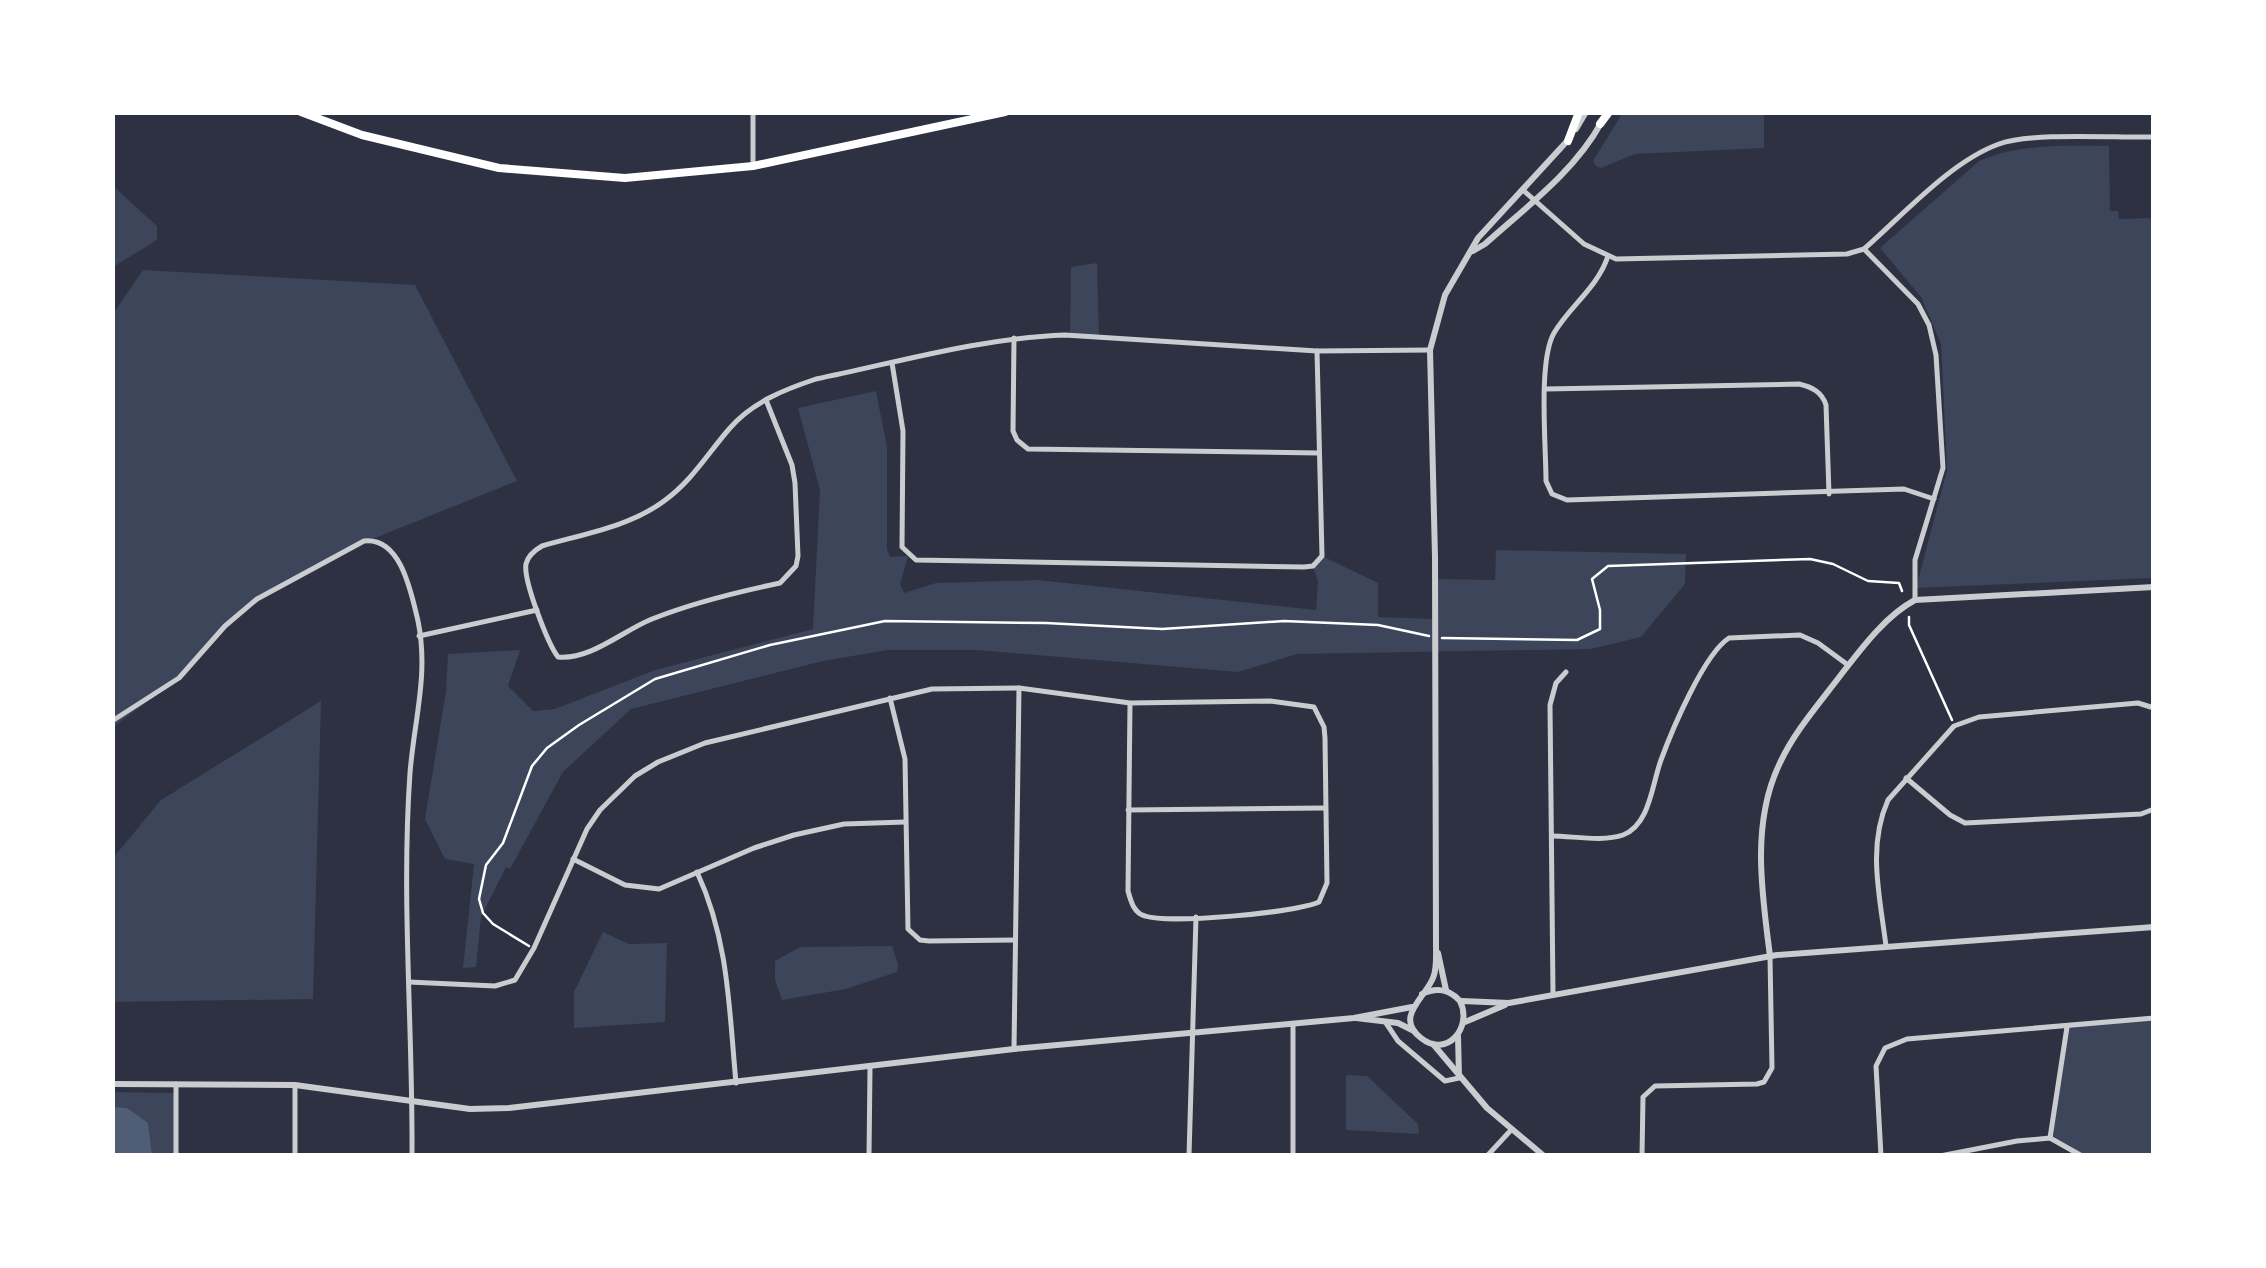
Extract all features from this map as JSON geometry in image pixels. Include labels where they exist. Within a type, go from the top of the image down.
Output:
[{"type":"main road","points":[[301,112],[362,135],[500,168],[625,178],[753,166],[1005,112]]},
{"type":"main road","points":[[1568,140],[1582,112]]},
{"type":"main road","points":[[1600,124],[1607,112]]},
{"type":"street","points":[[753,112],[753,166]]},
{"type":"street","points":[[1472,252],[1533,200],[1586,147],[1600,124]]},
{"type":"street","points":[[1522,190],[1584,244],[1608,256],[1628,260],[1846,254],[1864,248],[1956,170],[2000,144],[2154,137]]},
{"type":"street","points":[[112,1084],[295,1085],[470,1109],[509,1108],[1014,1049],[1354,1018],[1412,1007],[1434,977],[1436,947],[1430,350],[1445,294],[1478,238],[1568,140]]},
{"type":"street","points":[[1864,248],[1918,304],[1929,325],[1936,356],[1943,468],[1915,560],[1916,600]]},
{"type":"street","points":[[1608,256],[1603,272],[1552,336],[1546,350],[1546,480],[1548,489],[1561,499],[1904,489],[1934,500]]},
{"type":"street","points":[[766,400],[792,465],[795,483],[798,556],[791,574],[780,583],[650,620],[569,658],[558,657],[547,643],[526,570],[532,552],[642,516],[692,477],[730,428],[766,400],[816,379],[1014,337],[1064,334],[1318,350],[1430,350]]},
{"type":"street","points":[[1014,337],[1013,431],[1028,449],[1318,454]]},
{"type":"street","points":[[892,363],[903,431],[902,547],[916,560],[1313,566],[1322,556],[1318,350]]},
{"type":"street","points":[[1546,389],[1810,386],[1826,405],[1828,494]]},
{"type":"street","points":[[112,721],[179,678],[225,626],[257,599],[364,542],[375,540],[390,549],[404,575],[420,636],[422,696],[410,772],[412,1156]]},
{"type":"street","points":[[1642,1156],[1643,1096],[1648,1090],[1655,1086],[1757,1084],[1769,1076],[1770,956],[1761,854],[1769,789],[1790,744],[1848,666],[1898,611],[1916,600],[2154,587]]},
{"type":"street","points":[[420,636],[537,610]]},
{"type":"street","points":[[1552,836],[1613,837],[1639,822],[1687,704],[1710,658],[1729,638],[1800,635],[1818,643],[1848,666]]},
{"type":"street","points":[[1554,995],[1550,706],[1556,683],[1566,672]]},
{"type":"street","points":[[409,982],[504,986],[515,980],[600,810],[635,776],[658,762],[705,743],[932,689],[1019,688],[1130,703],[1270,701],[1314,707],[1324,726],[1327,883],[1319,902],[1292,910],[1196,917],[1148,917],[1134,909],[1128,891],[1130,703]]},
{"type":"street","points":[[1014,1049],[1019,688]]},
{"type":"street","points":[[890,698],[906,759],[905,921],[913,936],[929,941],[1015,940]]},
{"type":"street","points":[[1886,946],[1876,838],[1888,800],[1954,726],[1978,717],[2138,703],[2154,708]]},
{"type":"street","points":[[1906,778],[1950,816],[1965,823],[2141,814],[2154,809]]},
{"type":"street","points":[[1128,810],[1324,808]]},
{"type":"street","points":[[573,858],[605,876],[642,888],[659,889],[754,848],[820,829],[844,824],[905,822]]},
{"type":"street","points":[[698,872],[721,934],[736,1083]]},
{"type":"street","points":[[1190,1156],[1196,917]]},
{"type":"street","points":[[1422,994],[1438,989],[1460,1001],[1508,1003],[1770,956],[2154,927]]},
{"type":"street","points":[[1436,947],[1446,990]]},
{"type":"street","points":[[1460,1001],[1465,1022]]},
{"type":"street","points":[[1433,1044],[1450,1042],[1465,1022],[1508,1003]]},
{"type":"street","points":[[1412,1007],[1414,1032]]},
{"type":"street","points":[[1354,1018],[1398,1023],[1433,1044],[1459,1078],[1544,1156]]},
{"type":"street","points":[[1881,1156],[1876,1066],[1885,1048],[1908,1039],[2154,1018]]},
{"type":"street","points":[[1293,1023],[1293,1156]]},
{"type":"street","points":[[1386,1023],[1398,1041],[1445,1081],[1459,1078]]},
{"type":"street","points":[[2050,1138],[2067,1027]]},
{"type":"street","points":[[1458,1036],[1459,1078]]},
{"type":"street","points":[[869,1156],[870,1068]]},
{"type":"street","points":[[176,1084],[176,1156]]},
{"type":"street","points":[[295,1085],[295,1156]]},
{"type":"street","points":[[1488,1156],[1512,1128]]},
{"type":"street","points":[[1940,1156],[2018,1140],[2050,1138],[2082,1156]]},
{"type":"path","points":[[534,948],[493,924],[483,912],[481,881],[486,865],[503,843],[532,766],[547,748],[655,679],[770,644],[885,621],[1162,629],[1284,621],[1388,626],[1435,637],[1577,640],[1600,629],[1600,610],[1592,579],[1608,566],[1810,559],[1833,564],[1868,581],[1899,583],[1902,591]]},
{"type":"path","points":[[1909,617],[1908,625],[1954,726]]},
{"type":"shaded area","points":[[1623,112],[1764,113],[1764,148],[1635,154],[1601,168],[1596,166],[1593,161]]},
{"type":"shaded area","points":[[2109,146],[2110,211],[2118,211],[2119,219],[2153,218],[2153,578],[1916,588],[1947,470],[1941,344],[1921,297],[1880,248],[1979,161],[2027,148]]},
{"type":"shaded area","points":[[113,186],[157,226],[157,240],[113,267]]},
{"type":"shaded area","points":[[1097,263],[1099,337],[1070,335],[1071,267]]},
{"type":"shaded area","points":[[143,270],[415,285],[517,481],[345,550],[242,610],[179,678],[113,727],[113,314]]},
{"type":"shaded area","points":[[876,391],[887,447],[887,549],[890,557],[908,556],[900,584],[904,593],[936,583],[1038,580],[1316,610],[1318,581],[1313,566],[1322,556],[1378,583],[1378,617],[1434,619],[1435,579],[1495,580],[1496,550],[1686,554],[1685,584],[1641,637],[1591,649],[1297,654],[1238,672],[977,650],[888,650],[823,661],[631,709],[563,772],[481,917],[476,967],[463,968],[474,864],[445,859],[425,819],[446,691],[448,654],[520,650],[508,686],[533,711],[555,709],[655,670],[813,629],[820,490],[798,408]]},
{"type":"shaded area","points":[[321,701],[313,999],[113,1002],[113,858],[161,800]]},
{"type":"shaded area","points":[[603,932],[629,944],[667,943],[665,1022],[574,1028],[574,992]]},
{"type":"shaded area","points":[[892,946],[897,972],[846,989],[782,1000],[775,980],[775,961],[800,947]]},
{"type":"shaded area","points":[[2153,1019],[2153,1155],[2082,1155],[2050,1138],[2067,1027]]},
{"type":"shaded area","points":[[1346,1075],[1367,1076],[1418,1124],[1419,1134],[1346,1130]]},
{"type":"shaded area","points":[[113,1092],[176,1093],[174,1155],[113,1156]]},
{"type":"shaded area","points":[[112,1107],[127,1108],[148,1123],[152,1155],[113,1155]]}]
